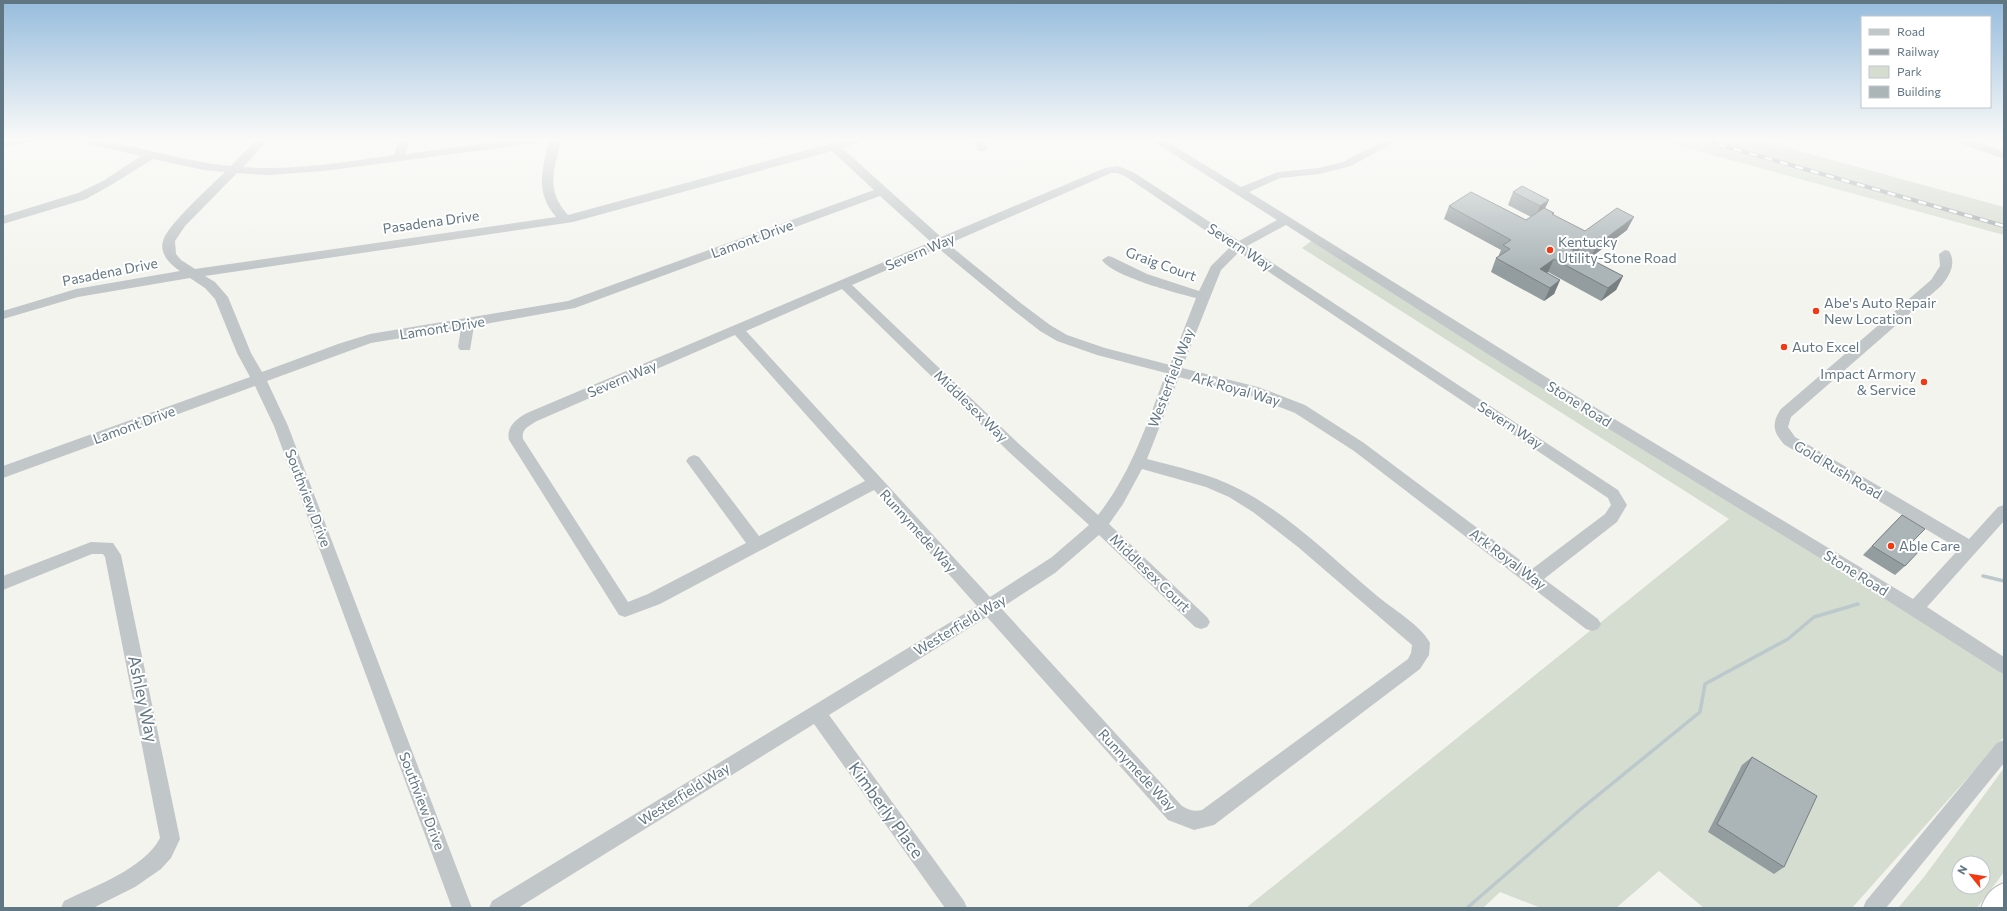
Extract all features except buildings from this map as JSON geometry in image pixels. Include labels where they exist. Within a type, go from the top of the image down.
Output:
[{"type":"highway","points":[[1996,908],[2004,898]]},
{"type":"street","points":[[3,220],[82,196],[105,183]]},
{"type":"street","name":"Southview Drive","points":[[220,183],[180,224],[169,241],[168,250],[173,258],[210,285],[221,297],[244,353],[281,426],[462,908]]},
{"type":"street","points":[[547,183],[547,193],[555,209],[565,219]]},
{"type":"street","name":"Pasadena Drive","points":[[3,314],[94,289],[565,219],[702,183]]},
{"type":"street","name":"Ark Royal Way","points":[[873,183],[941,243],[1030,317],[1062,338],[1102,352],[1260,394],[1288,403],[1313,416],[1365,452],[1592,624]]},
{"type":"street","name":"Severn Way","points":[[874,483],[654,599],[625,610],[619,603],[520,446],[515,434],[520,424],[532,417],[845,285],[1080,183]]},
{"type":"street","name":"Severn Way","points":[[1142,183],[1616,496],[1620,505],[1611,518],[1533,578]]},
{"type":"street","name":"Stone Road","points":[[1226,183],[1571,400],[1915,609],[2004,666]]},
{"type":"street","points":[[1240,191],[1260,183]]},
{"type":"street","name":"Lamont Drive","points":[[3,472],[358,342],[552,309],[582,301],[882,191]]},
{"type":"street","name":"Westerfield Way","points":[[499,908],[816,712],[988,608],[1058,563],[1099,525],[1118,498],[1138,462],[1203,296],[1218,264],[1239,246],[1286,220]]},
{"type":"street","name":"Gold Rush Road","points":[[1945,254],[1947,260],[1945,272],[1936,284],[1786,413],[1782,417],[1780,426],[1783,434],[1790,442],[1969,547]]},
{"type":"street","name":"Graig Court","points":[[1108,260],[1122,268],[1158,283],[1203,296]]},
{"type":"street","name":"Middlesex Way","points":[[845,285],[1014,448],[1099,525]]},
{"type":"street","points":[[465,347],[468,324]]},
{"type":"street","name":"Runnymede Way","points":[[738,330],[874,483],[1175,813],[1192,822],[1207,818],[1414,664],[1420,656],[1421,643],[1414,635],[1265,513],[1219,486],[1138,462]]},
{"type":"street","points":[[694,461],[757,545]]},
{"type":"street","points":[[1915,609],[1969,547],[2004,510]]},
{"type":"street","name":"Middlesex Court","points":[[1099,525],[1201,622]]},
{"type":"street","name":"Ashley Way","points":[[3,582],[91,548],[106,548],[113,555],[170,839],[168,845],[153,863],[136,875],[71,908]]},
{"type":"street","name":"Kimberly Place","points":[[816,712],[958,908]]},
{"type":"street","points":[[1874,908],[2004,749]]},
{"type":"green space","points":[[1813,183],[1914,183],[2004,207],[2004,235]]},
{"type":"green space","points":[[1315,238],[2004,666],[2004,737],[1852,908],[1704,908],[1659,871],[1616,908],[1541,908],[1500,892],[1483,908],[1246,908],[1729,519],[1302,248]]},
{"type":"green space","points":[[2004,768],[2004,872],[1991,889],[1991,855],[1951,855],[1951,895],[1987,895],[1977,908],[1898,908],[1924,877]]},
{"type":"waterway","points":[[1983,576],[2004,581]]},
{"type":"waterway","points":[[1467,908],[1581,809],[1700,712],[1705,684],[1788,639],[1814,617],[1858,604]]},
{"type":"railway","points":[[1852,183],[2004,226]]},
{"type":"place","name":"Kentucky Utility-Stone Road","points":[[1550,250]]},
{"type":"place","name":"Abe's Auto Repair New Location","points":[[1816,311]]},
{"type":"place","name":"Auto Excel","points":[[1784,347]]},
{"type":"place","name":"Impact Armory & Service","points":[[1924,382]]},
{"type":"place","name":"Able Care","points":[[1891,546]]}]
